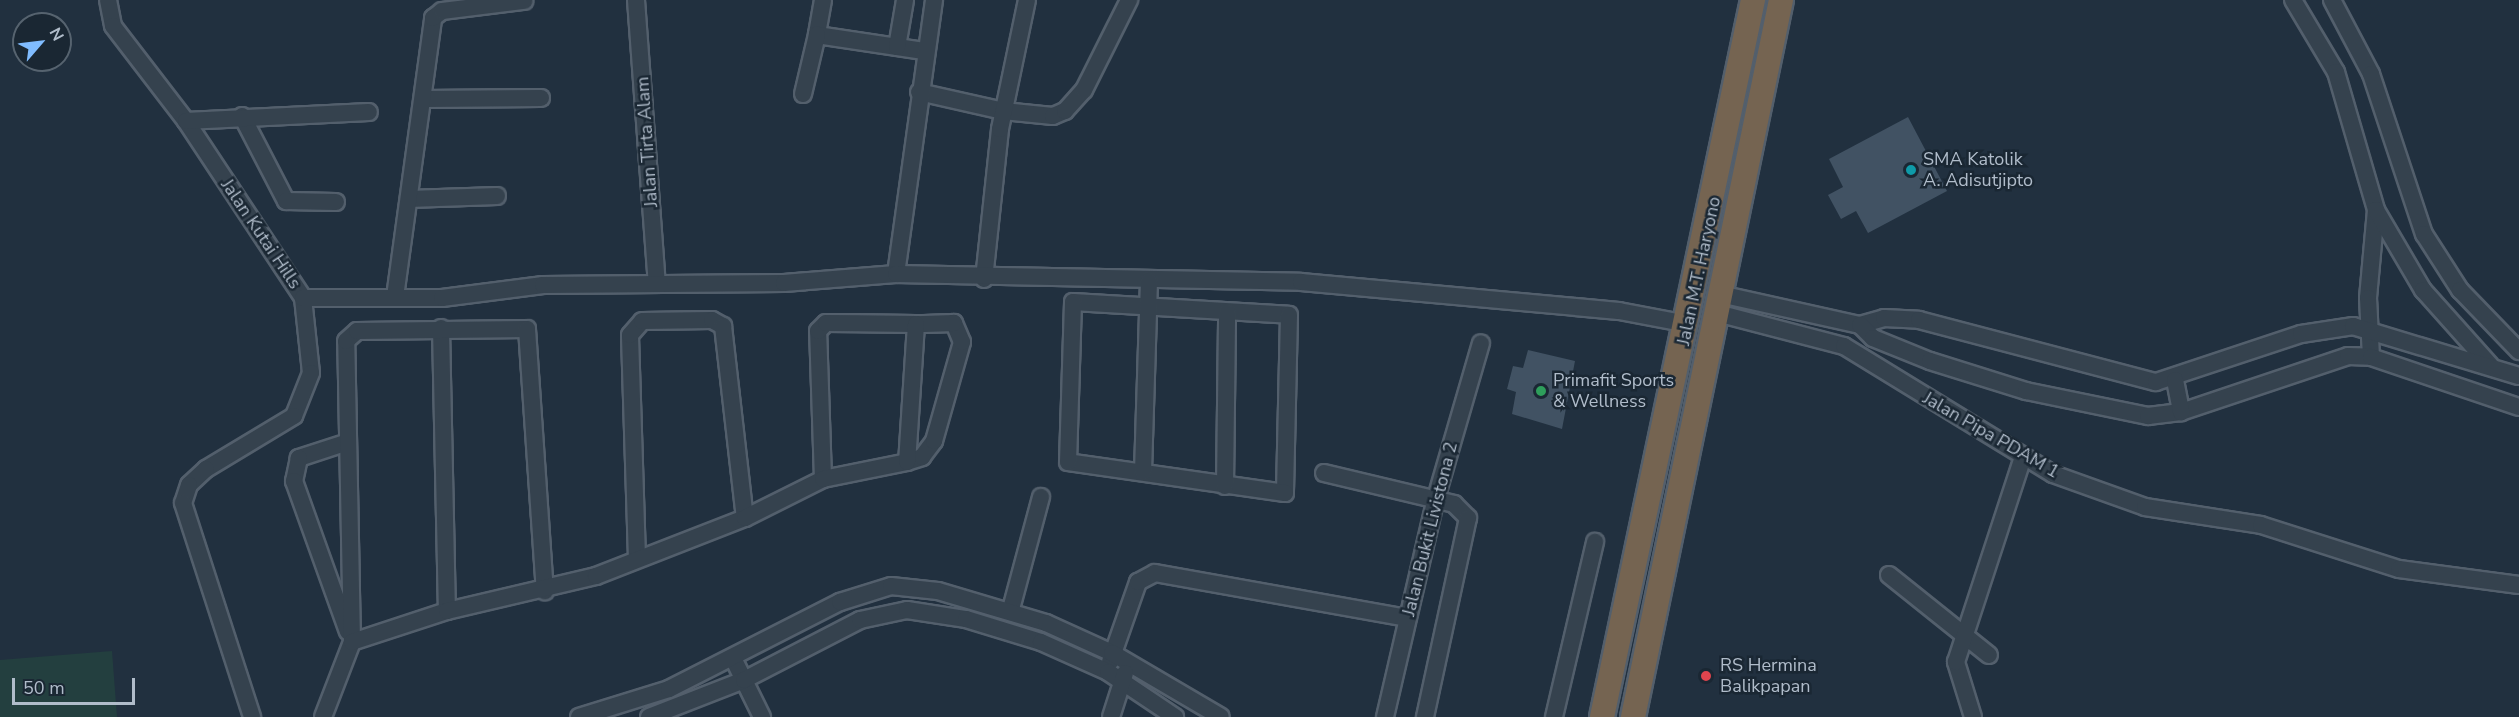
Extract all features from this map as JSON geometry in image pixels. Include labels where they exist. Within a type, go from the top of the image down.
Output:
[{"type":"highway","name":"Jalan M.T. Haryono","points":[[1602,717],[1688,324],[1753,0]]},
{"type":"highway","name":"Jalan M.T. Haryono","points":[[1633,717],[1781,0]]},
{"type":"street","name":"Jalan Kutai Hills","points":[[108,0],[114,26],[186,121],[303,298],[311,373],[294,416],[206,469],[189,485],[183,503],[252,717]]},
{"type":"street","name":"Jalan Tirta Alam","points":[[636,0],[657,283]]},
{"type":"street","points":[[803,94],[823,0]]},
{"type":"street","points":[[897,47],[905,0]]},
{"type":"street","points":[[896,274],[924,51],[934,0]]},
{"type":"street","points":[[984,279],[1003,111],[1027,0]]},
{"type":"street","points":[[919,92],[1003,111],[1053,116],[1075,104],[1130,0]]},
{"type":"street","points":[[2293,0],[2336,72],[2376,210],[2419,282],[2461,338],[2494,369],[2519,387]]},
{"type":"street","points":[[2332,0],[2371,74],[2410,204],[2443,266],[2479,314],[2519,351]]},
{"type":"street","points":[[395,297],[436,14],[524,1]]},
{"type":"street","points":[[817,35],[924,51]]},
{"type":"street","points":[[424,99],[541,98]]},
{"type":"street","points":[[186,121],[242,116],[369,112]]},
{"type":"street","points":[[242,116],[286,201],[336,202]]},
{"type":"street","points":[[409,199],[497,196]]},
{"type":"street","points":[[2372,357],[2371,327],[2376,210]]},
{"type":"street","points":[[2419,282],[2443,266]]},
{"type":"street","points":[[303,298],[395,297],[657,283],[784,283],[896,274],[984,279],[1149,280],[1395,287],[1619,311],[1688,324]]},
{"type":"street","points":[[1143,472],[1149,280]]},
{"type":"street","points":[[1073,302],[1148,308],[1290,315],[1285,493],[1068,462],[1073,302]]},
{"type":"street","points":[[1718,304],[1860,325],[1884,318],[1919,320],[2137,380],[2175,380],[2301,334],[2371,327],[2519,376]]},
{"type":"street","name":"Jalan Pipa PDAM 1","points":[[1718,304],[1844,346],[2023,457],[2145,507],[2261,525],[2399,569],[2519,585]]},
{"type":"street","points":[[1225,486],[1227,312]]},
{"type":"street","points":[[637,559],[630,335],[642,321],[712,320],[723,326],[745,518]]},
{"type":"street","points":[[352,642],[447,611],[545,591],[745,518],[823,479],[922,457],[934,441],[962,342],[954,323],[826,323],[818,331],[823,479]]},
{"type":"street","points":[[907,462],[916,324]]},
{"type":"street","points":[[1860,325],[1895,349],[2026,391],[2100,410],[2148,416],[2181,412],[2321,362],[2372,357],[2519,407]]},
{"type":"street","points":[[441,328],[447,611]]},
{"type":"street","points":[[323,717],[352,642],[348,336],[357,331],[441,328],[527,329],[545,591]]},
{"type":"street","name":"Jalan Bukit Livistona 2","points":[[1385,717],[1436,498],[1481,343]]},
{"type":"street","points":[[2175,380],[2181,412]]},
{"type":"street","points":[[348,442],[299,458],[294,481],[352,642]]},
{"type":"street","points":[[1973,717],[1972,699],[1955,670],[2023,457]]},
{"type":"street","points":[[1324,473],[1436,498],[1462,508],[1469,526],[1425,717]]},
{"type":"street","points":[[1011,609],[1041,497]]},
{"type":"street","points":[[1554,717],[1595,542]]},
{"type":"street","points":[[1111,717],[1114,677],[1112,653],[1138,582],[1155,573],[1407,618]]},
{"type":"street","points":[[1889,575],[1989,655]]},
{"type":"street","points":[[907,610],[911,586]]},
{"type":"street","points":[[579,717],[669,689],[840,602],[872,590],[911,586],[1011,609],[1112,653],[1221,717]]},
{"type":"street","points":[[649,717],[744,680],[838,629],[907,610],[1012,632],[1114,677],[1175,717]]},
{"type":"street","points":[[733,658],[762,717]]},
{"type":"street","points":[[1114,677],[1128,664]]},
{"type":"green space","points":[[112,651],[117,717],[0,717],[0,660]]},
{"type":"building","name":"SMA Katolik A. Adisutjipto","points":[[1908,117],[1947,191],[1868,233],[1856,211],[1841,219],[1828,195],[1843,187],[1829,159]]},
{"type":"building","name":"Primafit Sports & Wellness","points":[[1528,350],[1575,361],[1562,429],[1512,414],[1516,392],[1507,389],[1513,366],[1523,368]]},
{"type":"place","name":"SMA Katolik A. Adisutjipto","points":[[1911,170]]},
{"type":"place","name":"Primafit Sports & Wellness","points":[[1541,391]]},
{"type":"place","name":"RS Hermina Balikpapan","points":[[1706,676]]}]
